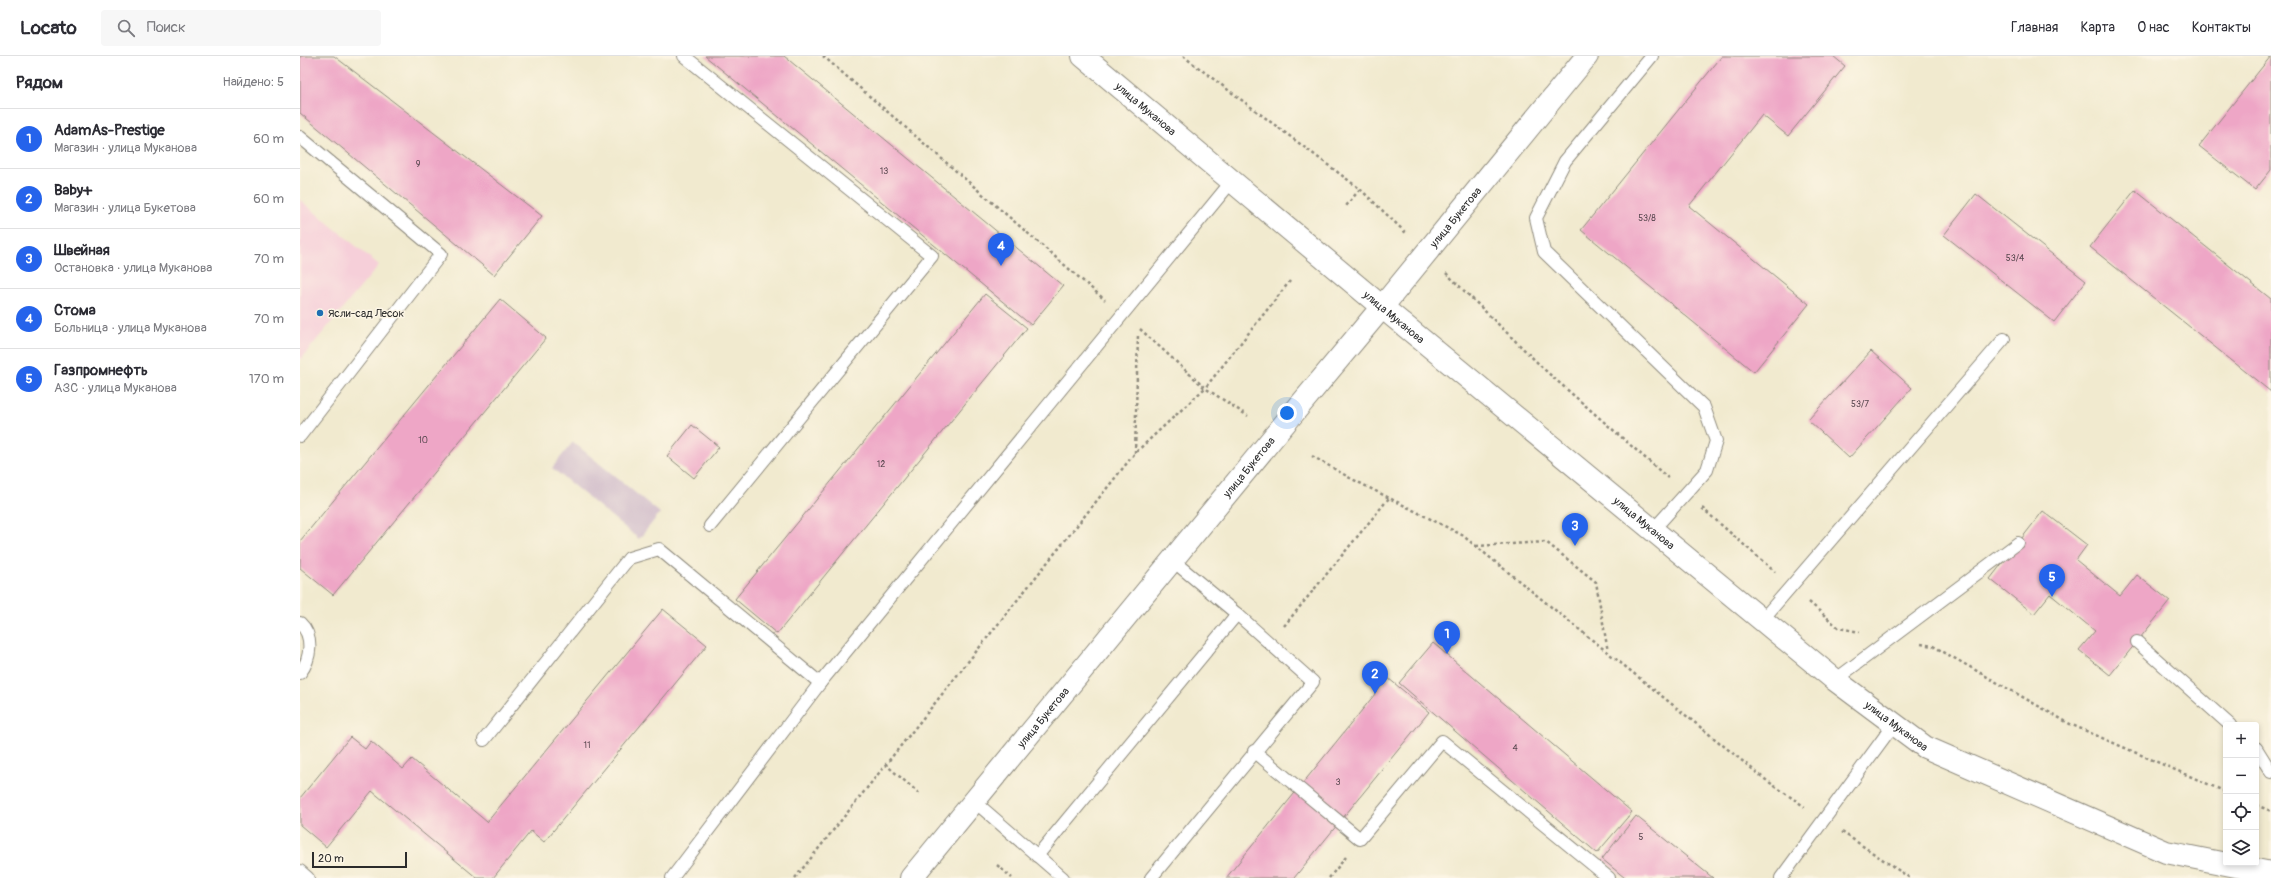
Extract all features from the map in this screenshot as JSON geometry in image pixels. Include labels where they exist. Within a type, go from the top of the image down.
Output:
[{"type":"main road","name":"улица Муканова","points":[[1084,56],[1382,307],[1835,680],[1925,747],[2166,852],[2271,873]]},
{"type":"main road","name":"улица Букетова","points":[[911,878],[1588,56]]},
{"type":"lane","points":[[684,56],[932,256],[710,526]]},
{"type":"lane","points":[[1652,56],[1565,161],[1536,218],[1544,252],[1704,407],[1716,440],[1707,470],[1653,530]]},
{"type":"lane","points":[[300,137],[441,254],[300,436]]},
{"type":"lane","points":[[672,878],[820,683],[1121,314],[1232,181]]},
{"type":"lane","points":[[1762,620],[2004,339]]},
{"type":"lane","points":[[1835,680],[2018,543]]},
{"type":"lane","points":[[484,740],[629,558],[659,550],[820,683]]},
{"type":"lane","points":[[1151,878],[1254,751],[1313,682],[1237,614],[1172,560]]},
{"type":"lane","points":[[1037,856],[1237,614]]},
{"type":"lane","points":[[300,623],[304,626],[310,644],[307,663],[300,673]]},
{"type":"lane","points":[[2137,642],[2227,722]]},
{"type":"lane","points":[[1781,878],[1825,821],[1894,724]]},
{"type":"lane","points":[[1254,751],[1360,839],[1442,741],[1609,878]]},
{"type":"lane","points":[[2259,753],[2271,772]]},
{"type":"lane","points":[[974,801],[1063,878]]},
{"type":"lane","points":[[300,871],[308,878]]},
{"type":"path","points":[[822,56],[1121,314]]},
{"type":"path","points":[[1183,56],[1360,189],[1546,372],[1672,482]]},
{"type":"path","points":[[1346,206],[1360,189]]},
{"type":"path","points":[[795,878],[884,764],[1135,453],[1205,388],[1290,281]]},
{"type":"path","points":[[1135,453],[1138,327],[1205,388],[1248,416]]},
{"type":"path","points":[[1312,456],[1350,478],[1462,534],[1766,780],[1910,878]]},
{"type":"path","points":[[1270,644],[1389,498]]},
{"type":"path","points":[[1696,502],[1779,576]]},
{"type":"path","points":[[1476,546],[1546,542],[1596,582],[1609,653]]},
{"type":"path","points":[[1803,596],[1839,628],[1862,632]]},
{"type":"path","points":[[1917,643],[1933,646],[2070,724],[2223,791]]},
{"type":"path","points":[[884,764],[921,795]]},
{"type":"path","points":[[2259,806],[2271,811]]},
{"type":"path","points":[[997,865],[1012,878]]},
{"type":"shaded area","name":"Ясли-сад Лесок","points":[[300,200],[379,265],[300,360]]},
{"type":"shaded area","points":[[573,442],[660,513],[639,539],[552,468]]},
{"type":"building","points":[[300,56],[334,56],[542,216],[494,275],[300,113]]},
{"type":"building","points":[[705,56],[784,56],[1063,286],[1031,325]]},
{"type":"building","points":[[1722,56],[1833,56],[1845,66],[1788,136],[1762,115],[1689,206],[1809,304],[1754,372],[1581,230]]},
{"type":"building","points":[[2271,56],[2271,170],[2255,190],[2199,146]]},
{"type":"building","points":[[2135,190],[2271,299],[2271,392],[2090,247]]},
{"type":"building","points":[[1976,194],[2086,281],[2054,322],[1944,235]]},
{"type":"building","points":[[985,294],[1027,328],[777,634],[735,599]]},
{"type":"building","points":[[500,299],[546,338],[333,595],[300,568],[300,541]]},
{"type":"building","points":[[1871,351],[1912,388],[1849,458],[1808,420]]},
{"type":"building","points":[[692,425],[719,447],[694,478],[667,456]]},
{"type":"building","points":[[2043,511],[2087,545],[2076,560],[2120,596],[2137,575],[2170,601],[2110,675],[2079,650],[2095,631],[2050,594],[2034,614],[1990,579]]},
{"type":"building","points":[[663,609],[707,645],[544,842],[531,831],[493,878],[477,878],[372,791],[326,847],[300,825],[300,798],[350,737],[365,749],[371,741],[403,769],[412,759],[487,822]]},
{"type":"building","points":[[1433,643],[1632,812],[1597,853],[1399,683]]},
{"type":"building","points":[[1388,678],[1429,712],[1294,878],[1226,878]]},
{"type":"building","points":[[1636,816],[1713,878],[1625,878],[1602,859]]},
{"type":"place","name":"Стома","points":[[1001,266]]},
{"type":"place","name":"Ясли-сад Лесок","points":[[320,313]]},
{"type":"place","name":"Швейная","points":[[1575,546]]},
{"type":"place","name":"Газпромнефть","points":[[2052,597]]},
{"type":"place","name":"AdamAs-Prestige","points":[[1447,654]]},
{"type":"place","name":"Baby+","points":[[1375,694]]}]
